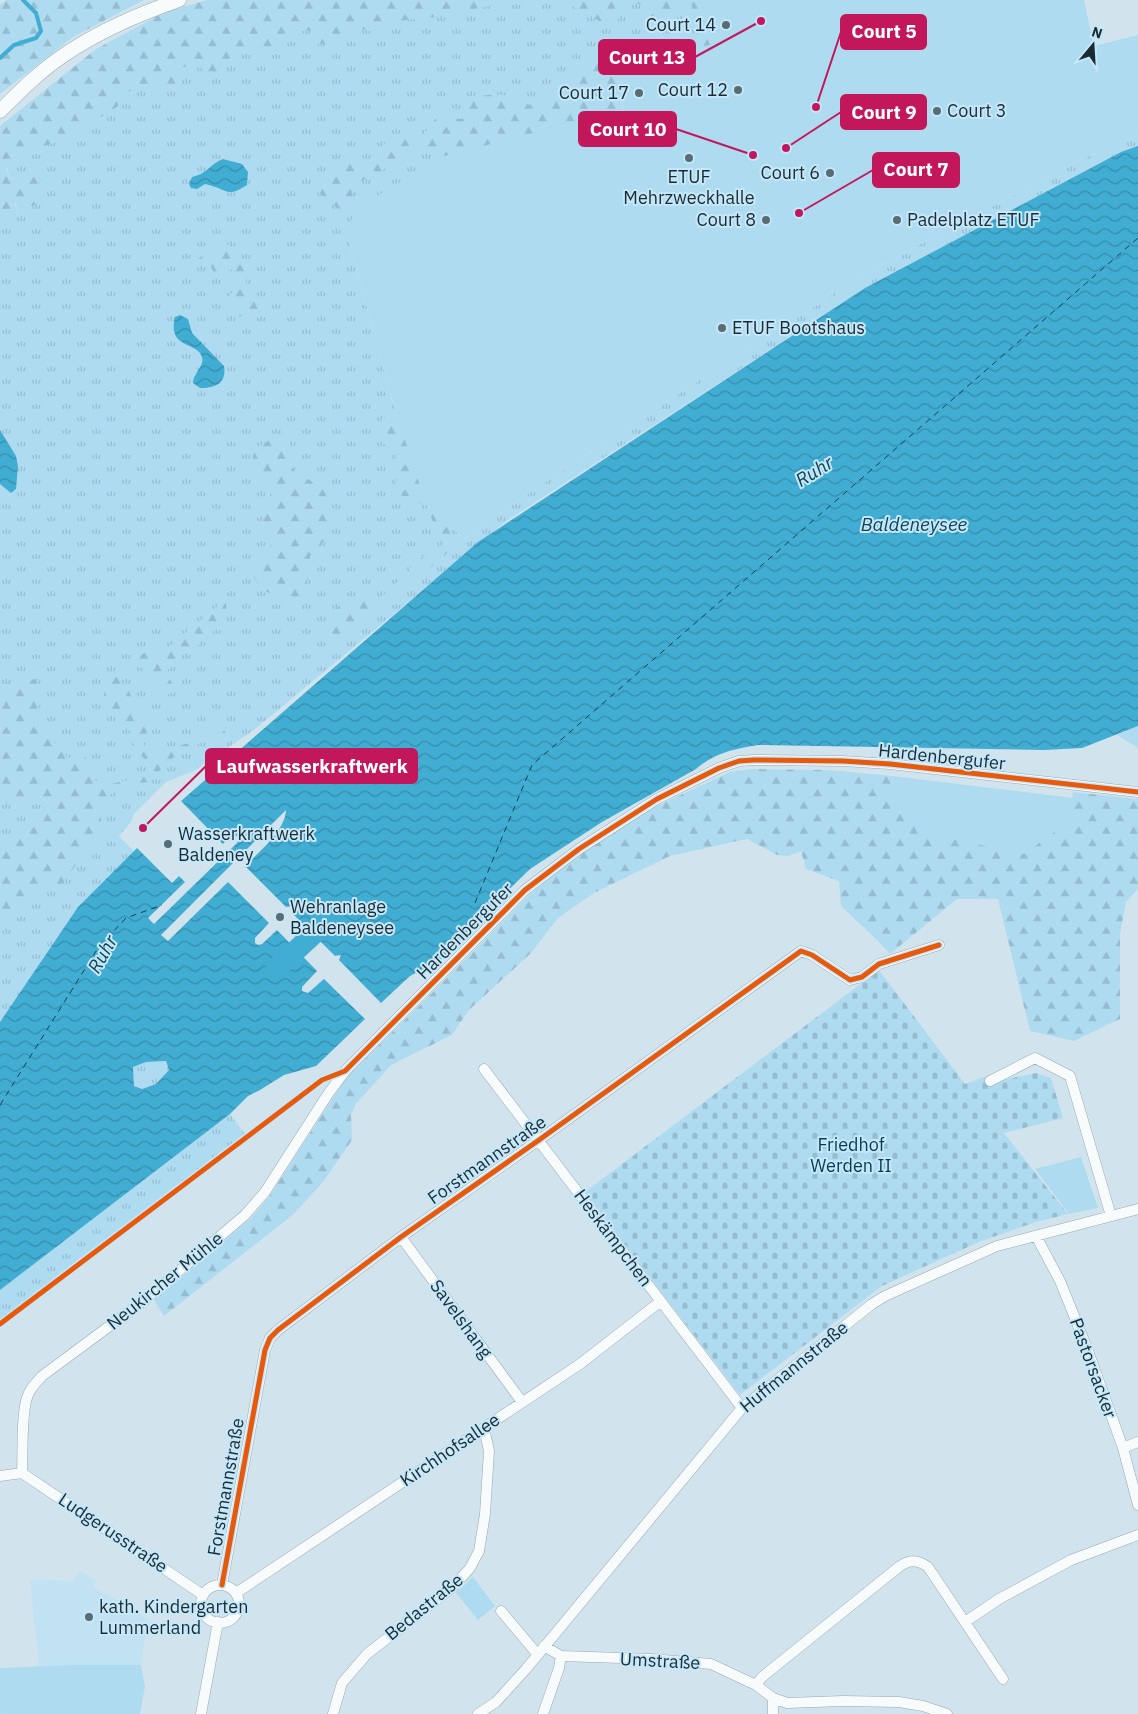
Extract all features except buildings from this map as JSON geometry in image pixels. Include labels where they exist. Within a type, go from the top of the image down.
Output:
[{"type":"main road","points":[[0,111],[35,77],[64,54],[101,33],[179,0]]},
{"type":"street","name":"Hardenbergufer","points":[[345,1071],[525,890],[579,849],[641,809],[718,768],[739,761],[754,760],[799,759],[843,761],[890,764],[1138,791]]},
{"type":"street","name":"Forstmannstraße","points":[[222,1585],[265,1350],[270,1338],[278,1330],[401,1236],[801,951],[812,955],[850,980],[862,977],[879,964],[939,944]]},
{"type":"street","points":[[990,1081],[1035,1058],[1070,1076],[1111,1216]]},
{"type":"street","name":"Heskämpchen","points":[[484,1069],[742,1408]]},
{"type":"street","name":"Neukircher Mühle","points":[[22,1472],[25,1410],[27,1397],[32,1387],[42,1376],[146,1299],[245,1215],[265,1192],[345,1071]]},
{"type":"street","name":"Huffmannstraße","points":[[478,1714],[496,1702],[538,1654],[742,1408],[878,1300],[997,1246],[1138,1209]]},
{"type":"street","name":"Savelshang","points":[[401,1236],[522,1402]]},
{"type":"street","name":"Pastorsacker","points":[[1036,1236],[1060,1280],[1087,1348],[1123,1448],[1138,1505]]},
{"type":"street","name":"Kirchhofsallee","points":[[236,1593],[580,1364],[660,1301]]},
{"type":"street","name":"Bedastraße","points":[[333,1714],[342,1683],[367,1654],[453,1587],[470,1568],[479,1551],[485,1514],[489,1452],[484,1428]]},
{"type":"street","points":[[1123,1448],[1138,1442]]},
{"type":"street","points":[[0,1476],[22,1472]]},
{"type":"street","name":"Ludgerusstraße","points":[[22,1472],[203,1595]]},
{"type":"street","points":[[965,1622],[998,1598],[1071,1560],[1138,1535]]},
{"type":"street","points":[[756,1685],[762,1678],[904,1563],[916,1562],[928,1567],[1003,1679]]},
{"type":"street","points":[[222,1585],[236,1593],[239,1606],[232,1619],[218,1622],[209,1619],[203,1612],[201,1606],[203,1595],[208,1589],[222,1585]]},
{"type":"street","points":[[501,1611],[538,1654]]},
{"type":"street","points":[[201,1714],[218,1622]]},
{"type":"street","name":"Umstraße","points":[[544,1646],[561,1656],[651,1659],[712,1664],[756,1685],[773,1698],[787,1703],[842,1700],[899,1702],[923,1706],[947,1714]]},
{"type":"street","points":[[543,1714],[559,1668],[561,1656]]},
{"type":"street","points":[[773,1698],[773,1714]]},
{"type":"shaded area","name":"kath. Kindergarten Lummerland","points":[[80,1571],[96,1581],[93,1587],[130,1607],[158,1627],[146,1630],[141,1665],[39,1666],[30,1581],[43,1579],[73,1582]]},
{"type":"green space","points":[[6,0],[144,0],[73,37],[0,94],[0,5]]},
{"type":"green space","points":[[207,0],[500,0],[489,6],[436,17],[388,22],[374,32],[354,27],[355,35],[349,40],[339,39],[328,44],[316,44],[314,39],[322,34],[319,30],[303,31],[291,37],[286,45],[276,53],[260,46],[237,50],[217,72],[206,73],[196,63],[181,68],[176,84],[167,88],[158,85],[148,85],[134,89],[126,94],[114,109],[84,126],[76,134],[30,151],[13,160],[6,167],[10,182],[41,176],[35,205],[27,207],[15,203],[18,214],[0,220],[0,126],[96,49],[165,12]]},
{"type":"green space","points":[[396,0],[700,0],[710,45],[345,233],[394,407],[426,503],[464,539],[511,505],[689,387],[869,271],[1085,158],[1138,135],[1138,146],[1121,152],[865,288],[505,522],[254,730],[194,771],[166,782],[134,814],[131,822],[119,836],[134,851],[78,907],[0,1022],[0,761],[61,815],[57,889],[101,831],[0,723],[0,220],[18,213],[3,152],[151,72]]},
{"type":"green space","points":[[559,0],[700,0],[710,45],[615,65],[624,110],[445,156],[443,154],[418,152],[402,159],[393,159],[380,174],[355,183],[352,189],[353,200],[343,211],[329,202],[314,188],[314,180],[333,172],[333,158],[367,164],[375,152],[394,136],[417,137],[425,133],[439,116],[463,119],[469,104],[479,97],[500,95],[519,97],[524,98],[528,105],[554,97],[560,86],[576,77],[578,69],[594,57],[602,62],[613,55],[645,48],[655,52],[696,42],[698,37],[691,3],[672,18],[658,22],[645,12],[643,5],[624,1],[614,6],[619,19],[605,25],[590,15]]},
{"type":"green space","points":[[700,0],[1084,0],[1094,46],[1138,35],[1138,135],[1085,158],[869,271],[689,387],[511,505],[464,539],[426,503],[394,407],[345,233],[358,207],[445,156],[624,110],[615,65],[710,45]]},
{"type":"green space","points":[[226,243],[231,247],[247,275],[246,282],[261,315],[237,316],[240,306],[235,300],[227,300],[236,286],[238,278],[232,269],[216,277],[207,259],[200,265],[199,258],[206,253],[215,253]]},
{"type":"green space","points":[[383,418],[398,418],[404,437],[451,517],[452,536],[456,546],[358,627],[350,628],[332,639],[322,629],[322,626],[344,600],[361,600],[370,603],[379,598],[393,587],[417,562],[444,544],[426,505],[420,504],[415,498],[397,495],[398,468],[395,448],[380,441],[376,433],[379,423]]},
{"type":"green space","points":[[280,433],[289,437],[294,473],[318,485],[324,491],[328,504],[328,537],[309,557],[309,576],[301,597],[294,601],[268,593],[259,585],[252,573],[257,561],[270,547],[272,537],[263,534],[261,528],[270,495],[267,474],[256,476],[252,460],[254,454],[261,446]]},
{"type":"green space","points":[[226,603],[227,613],[221,627],[207,634],[196,648],[179,655],[173,666],[165,672],[175,691],[167,695],[156,688],[135,659],[152,648],[164,649],[174,643],[220,604]]},
{"type":"green space","points":[[113,673],[129,691],[134,703],[148,718],[147,732],[142,741],[146,749],[160,754],[169,754],[181,745],[194,742],[210,726],[220,728],[226,732],[178,753],[148,782],[126,785],[101,801],[101,831],[58,889],[46,882],[0,934],[0,851],[29,832],[52,807],[35,792],[15,808],[0,798],[0,764],[2,763],[0,761],[0,676],[2,684],[36,679],[42,729],[68,758],[85,755],[94,781],[107,778],[112,784],[138,777],[146,770],[149,764],[132,745],[131,733],[111,708],[111,704],[104,695],[106,682]]},
{"type":"green space","points":[[1138,726],[1138,748],[1117,735]]},
{"type":"green space","points":[[751,769],[828,770],[893,776],[888,797],[1069,821],[1073,792],[1138,799],[1138,889],[1126,902],[1120,934],[1120,1019],[1074,1041],[1030,1031],[998,899],[957,899],[890,954],[841,906],[839,881],[806,869],[801,851],[788,856],[777,855],[747,839],[670,856],[594,893],[558,918],[531,953],[469,1010],[452,1035],[391,1065],[356,1104],[351,1115],[352,1140],[323,1182],[294,1214],[164,1316],[154,1300],[251,1218],[269,1197],[345,1079],[528,896],[583,850],[657,806],[730,772]]},
{"type":"green space","points":[[893,776],[1073,798],[1070,821],[1024,854],[932,835],[888,797]]},
{"type":"green space","name":"Friedhof Werden II","points":[[879,970],[965,1084],[990,1075],[993,1082],[1036,1073],[1051,1078],[1063,1118],[1004,1133],[1068,1214],[1036,1222],[979,1242],[882,1286],[740,1395],[585,1192]]},
{"type":"green space","points":[[166,1061],[169,1070],[156,1084],[142,1089],[134,1086],[133,1067],[146,1062]]},
{"type":"green space","points":[[230,1114],[245,1134],[0,1320],[0,1290]]},
{"type":"green space","points":[[1081,1157],[1098,1208],[1069,1214],[1035,1169]]},
{"type":"green space","points":[[473,1577],[495,1606],[478,1620],[456,1593]]},
{"type":"green space","points":[[69,1665],[141,1665],[145,1686],[140,1714],[0,1713],[0,1668]]},
{"type":"water","name":"Baldeneysee","points":[[1138,146],[1138,726],[1082,748],[1044,750],[758,745],[725,752],[602,822],[530,869],[442,959],[410,976],[381,1003],[339,960],[341,955],[335,956],[292,913],[293,906],[286,907],[245,866],[277,833],[285,818],[286,810],[161,935],[168,941],[228,882],[269,923],[255,938],[255,943],[258,945],[262,944],[277,930],[317,971],[302,987],[302,991],[308,993],[324,979],[365,1019],[316,1066],[284,1075],[248,1096],[230,1114],[0,1290],[0,1022],[78,907],[137,848],[172,883],[179,876],[185,882],[148,918],[154,924],[237,843],[239,838],[235,835],[230,836],[223,844],[181,801],[478,542],[865,288],[1121,152]],"holes":[[[166,1061],[169,1070],[156,1084],[142,1089],[134,1086],[133,1067],[146,1062]]]},
{"type":"water","points":[[223,159],[242,164],[248,172],[247,185],[231,192],[205,184],[197,189],[191,188],[189,184],[192,177],[201,174]]},
{"type":"water","points":[[180,315],[188,319],[192,333],[224,366],[223,377],[215,386],[200,388],[193,383],[202,363],[202,357],[195,348],[179,340],[175,334],[175,317]]},
{"type":"water","points":[[0,430],[16,456],[18,466],[16,489],[11,493],[0,484]]},
{"type":"waterway","points":[[0,58],[14,45],[36,38],[41,31],[36,13],[23,0]]},
{"type":"waterway","points":[[276,969],[334,915]]},
{"type":"ferry route","points":[[475,903],[532,765],[1138,238]]},
{"type":"ferry route","points":[[0,1105],[98,948],[126,918],[162,905]]},
{"type":"cycle path","points":[[0,1324],[322,1080],[345,1071],[525,890],[579,849],[657,799],[719,768],[739,761],[754,760],[843,761],[890,764],[1138,792]]},
{"type":"cycle path","points":[[222,1585],[265,1350],[270,1338],[278,1330],[401,1237],[801,951],[812,955],[850,980],[862,977],[879,964],[939,945]]},
{"type":"place","name":"Court 13","points":[[761,21]]},
{"type":"place","name":"Court 14","points":[[726,25]]},
{"type":"place","name":"Court 12","points":[[738,90]]},
{"type":"place","name":"Court 17","points":[[639,93]]},
{"type":"place","name":"Court 5","points":[[816,107]]},
{"type":"place","name":"Court 3","points":[[937,111]]},
{"type":"place","name":"Court 9","points":[[786,148]]},
{"type":"place","name":"Court 10","points":[[753,155]]},
{"type":"place","name":"ETUF Mehrzweckhalle","points":[[689,158]]},
{"type":"place","name":"Court 6","points":[[830,173]]},
{"type":"place","name":"Court 7","points":[[799,213]]},
{"type":"place","name":"Court 8","points":[[766,220]]},
{"type":"place","name":"Padelplatz ETUF","points":[[897,220]]},
{"type":"place","name":"ETUF Bootshaus","points":[[722,328]]},
{"type":"place","name":"Laufwasserkraftwerk","points":[[143,828]]},
{"type":"place","name":"Wasserkraftwerk Baldeney","points":[[168,844]]},
{"type":"place","name":"Wehranlage Baldeneysee","points":[[280,917]]},
{"type":"place","name":"kath. Kindergarten Lummerland","points":[[89,1617]]},
{"type":"water label","name":"Ruhr","points":[[814,471]]},
{"type":"water label","name":"Ruhr","points":[[102,954]]}]
